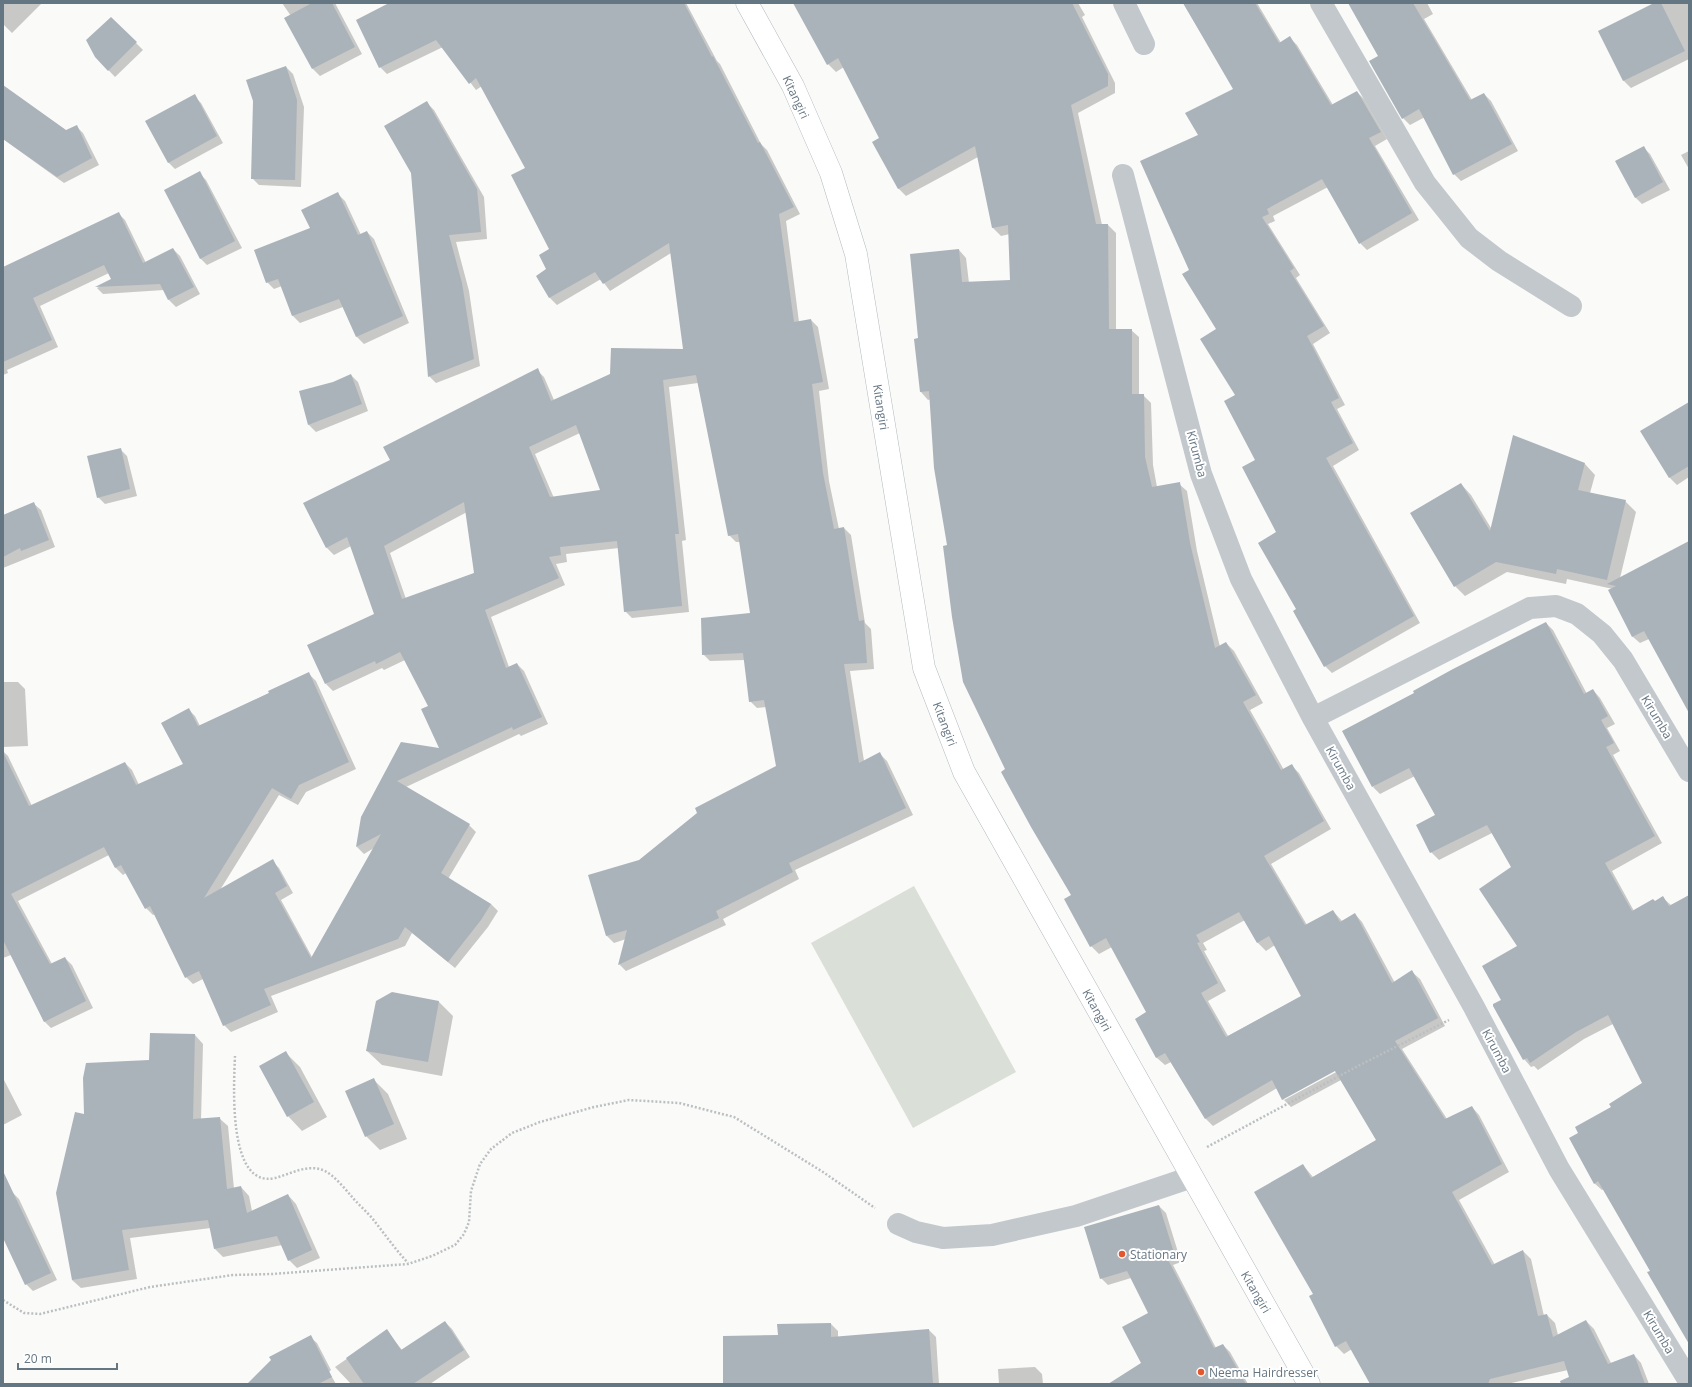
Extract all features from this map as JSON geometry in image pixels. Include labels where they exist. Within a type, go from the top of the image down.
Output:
[{"type":"main road","name":"Kitangiri","points":[[747,3],[793,86],[831,172],[856,254],[924,668],[964,772],[1309,1384]]},
{"type":"street","points":[[1124,3],[1144,44]]},
{"type":"street","points":[[1321,3],[1425,183],[1469,238],[1499,261],[1571,306]]},
{"type":"street","name":"Kirumba","points":[[1123,175],[1201,474],[1241,579],[1313,718],[1474,1007],[1559,1169],[1689,1381]]},
{"type":"street","name":"Kirumba","points":[[1313,718],[1530,608],[1556,606],[1577,614],[1606,639],[1623,660],[1689,772]]},
{"type":"street","points":[[898,1224],[916,1232],[942,1238],[992,1236],[1076,1216],[1187,1169]]},
{"type":"path","points":[[1187,1169],[1358,1066],[1474,1007]]},
{"type":"path","points":[[235,1056],[234,1090],[236,1128],[241,1155],[252,1173],[261,1179],[275,1178],[306,1168],[324,1171],[340,1183],[371,1217],[408,1264]]},
{"type":"path","points":[[3,1300],[24,1312],[40,1314],[150,1287],[232,1275],[272,1274],[408,1264],[432,1256],[455,1245],[464,1234],[469,1222],[472,1191],[480,1164],[491,1149],[512,1133],[540,1122],[594,1107],[629,1100],[679,1103],[734,1117],[823,1172],[898,1224]]},
{"type":"shaded area","points":[[914,886],[1016,1072],[913,1128],[811,943]]},
{"type":"building","points":[[312,3],[332,3],[355,47],[312,69],[284,18]]},
{"type":"building","points":[[389,3],[684,3],[758,143],[760,142],[794,207],[779,214],[794,322],[811,319],[823,382],[812,384],[823,473],[834,529],[844,527],[859,621],[864,620],[867,663],[844,664],[859,763],[880,752],[906,808],[789,863],[793,872],[716,911],[719,918],[618,965],[627,930],[606,936],[588,875],[639,860],[697,813],[695,808],[776,766],[764,700],[749,702],[743,653],[702,655],[701,618],[750,613],[738,534],[728,536],[696,375],[663,380],[679,534],[675,534],[682,606],[624,612],[617,541],[560,547],[561,555],[549,557],[559,578],[485,610],[506,668],[517,663],[542,717],[513,730],[512,727],[397,781],[470,824],[441,873],[491,904],[481,920],[448,962],[405,927],[398,939],[264,989],[271,1005],[223,1026],[199,971],[185,978],[150,906],[145,909],[121,865],[115,868],[104,847],[11,894],[50,964],[65,957],[86,1001],[44,1022],[3,940],[3,752],[29,806],[125,762],[136,785],[183,764],[161,723],[189,708],[198,726],[269,693],[268,691],[309,672],[349,762],[299,785],[291,799],[272,788],[204,898],[273,859],[287,886],[275,893],[311,958],[381,834],[356,847],[361,817],[401,742],[439,748],[421,709],[428,706],[400,652],[376,664],[375,661],[325,684],[307,645],[374,614],[347,537],[326,548],[303,503],[390,460],[383,447],[538,368],[551,401],[610,374],[611,348],[683,349],[669,243],[603,284],[595,272],[549,298],[536,276],[546,269],[539,255],[549,249],[511,175],[525,168],[476,78],[469,84],[436,40],[379,68],[356,20]],"holes":[[[576,425],[600,490],[550,497],[529,447]],[[464,502],[474,573],[402,599],[384,546]]]},
{"type":"building","points":[[793,3],[1072,3],[1108,74],[1108,86],[1071,105],[1096,224],[1108,224],[1109,329],[1132,329],[1132,394],[1144,394],[1145,457],[1152,487],[1180,482],[1190,543],[1215,648],[1226,642],[1256,695],[1243,702],[1281,770],[1292,764],[1324,821],[1264,856],[1305,925],[1333,910],[1340,922],[1355,913],[1392,983],[1412,970],[1438,1018],[1395,1041],[1445,1119],[1472,1106],[1502,1164],[1452,1192],[1492,1265],[1523,1250],[1538,1316],[1547,1314],[1553,1337],[1586,1320],[1608,1364],[1634,1354],[1645,1384],[1561,1384],[1560,1381],[1569,1377],[1564,1361],[1490,1379],[1488,1384],[1370,1384],[1346,1341],[1335,1347],[1309,1296],[1313,1294],[1254,1192],[1303,1164],[1311,1178],[1376,1140],[1335,1071],[1282,1100],[1272,1080],[1205,1119],[1165,1053],[1156,1058],[1135,1019],[1146,1012],[1106,938],[1090,947],[1064,899],[1071,895],[1001,772],[1005,769],[963,682],[952,617],[943,546],[947,545],[934,468],[929,391],[920,392],[914,339],[918,338],[910,254],[959,249],[962,282],[1010,280],[1008,225],[992,228],[975,146],[898,189],[872,142],[879,138],[838,58],[827,65]],"holes":[[[1239,912],[1257,943],[1269,936],[1301,996],[1226,1037],[1201,993],[1218,983],[1197,943],[1200,942],[1196,935]]]},
{"type":"building","points":[[1183,3],[1255,3],[1279,43],[1290,36],[1331,105],[1357,91],[1381,132],[1369,138],[1412,213],[1359,244],[1322,179],[1267,209],[1269,214],[1262,217],[1294,268],[1290,271],[1324,326],[1307,336],[1339,398],[1331,402],[1353,443],[1326,458],[1414,616],[1324,667],[1293,611],[1296,609],[1258,543],[1276,532],[1242,467],[1255,460],[1224,401],[1235,395],[1200,339],[1216,329],[1182,274],[1189,270],[1140,161],[1198,135],[1185,113],[1233,89]]},
{"type":"building","points":[[1348,3],[1413,3],[1470,100],[1484,93],[1512,144],[1453,175],[1419,109],[1402,119],[1369,61],[1378,56]]},
{"type":"building","points":[[1654,3],[1661,3],[1685,51],[1623,81],[1598,31]]},
{"type":"building","points":[[111,17],[137,42],[108,71],[95,57],[86,40]]},
{"type":"building","points":[[286,66],[297,100],[295,180],[251,179],[253,101],[246,80]]},
{"type":"building","points":[[3,85],[66,130],[77,125],[92,158],[57,177],[3,139]]},
{"type":"building","points":[[195,94],[217,136],[168,163],[145,121]]},
{"type":"building","points":[[427,101],[477,189],[481,232],[449,235],[462,283],[474,359],[428,377],[411,173],[384,126]]},
{"type":"building","points":[[1644,146],[1663,182],[1635,198],[1615,161]]},
{"type":"building","points":[[200,171],[235,241],[200,259],[164,190]]},
{"type":"building","points":[[338,192],[358,235],[367,231],[403,316],[356,337],[339,299],[292,316],[278,279],[266,283],[254,250],[310,228],[301,210]]},
{"type":"building","points":[[119,212],[143,263],[173,248],[194,287],[168,300],[160,284],[95,287],[111,279],[104,265],[33,298],[52,340],[3,362],[3,267]]},
{"type":"building","points":[[351,374],[362,404],[308,425],[299,391],[333,382]]},
{"type":"building","points":[[1689,402],[1689,466],[1669,478],[1640,431]]},
{"type":"building","points":[[1513,435],[1585,463],[1578,490],[1626,500],[1607,580],[1557,569],[1556,574],[1496,562],[1454,587],[1410,513],[1461,483],[1490,531]]},
{"type":"building","points":[[121,448],[130,489],[97,498],[87,456]]},
{"type":"building","points":[[34,502],[49,540],[21,551],[20,548],[3,557],[3,515]]},
{"type":"building","points":[[1689,541],[1689,713],[1644,631],[1632,637],[1608,590],[1616,586],[1607,584]]},
{"type":"building","points":[[1546,622],[1584,694],[1593,689],[1608,716],[1601,720],[1614,743],[1606,747],[1655,836],[1605,863],[1632,911],[1653,899],[1655,901],[1663,896],[1669,906],[1689,895],[1689,1344],[1647,1272],[1650,1271],[1598,1181],[1594,1184],[1569,1138],[1578,1133],[1575,1127],[1611,1107],[1609,1104],[1642,1083],[1608,1015],[1576,1032],[1530,1063],[1527,1058],[1523,1060],[1493,1006],[1493,1004],[1501,1000],[1482,966],[1517,946],[1479,889],[1511,867],[1487,825],[1430,853],[1416,825],[1435,815],[1409,768],[1372,787],[1342,731],[1414,693],[1413,691],[1453,669]]},
{"type":"building","points":[[392,992],[439,1001],[428,1062],[366,1051],[376,1001]]},
{"type":"building","points":[[150,1033],[195,1034],[193,1119],[220,1117],[227,1189],[241,1186],[247,1213],[288,1194],[312,1250],[288,1261],[277,1236],[214,1249],[208,1220],[122,1230],[129,1270],[72,1280],[56,1193],[75,1112],[84,1114],[83,1078],[86,1063],[149,1060]]},
{"type":"building","points":[[286,1051],[314,1102],[287,1117],[259,1066]]},
{"type":"building","points":[[374,1078],[394,1124],[365,1137],[345,1091]]},
{"type":"building","points":[[3,1171],[51,1273],[25,1285],[3,1238]]},
{"type":"building","points":[[1159,1205],[1175,1256],[1167,1258],[1214,1348],[1223,1344],[1246,1384],[1108,1384],[1141,1363],[1122,1327],[1148,1313],[1127,1271],[1100,1279],[1084,1227]]},
{"type":"building","points":[[445,1321],[464,1350],[413,1384],[364,1384],[346,1358],[387,1329],[401,1350]]},
{"type":"building","points":[[831,1323],[831,1337],[929,1329],[933,1384],[723,1384],[723,1336],[778,1335],[777,1324]]},
{"type":"building","points":[[311,1335],[332,1377],[318,1384],[247,1384],[271,1360],[269,1357]]},
{"type":"place","name":"Stationary","points":[[1122,1254]]},
{"type":"place","name":"Neema Hairdresser","points":[[1201,1372]]}]
